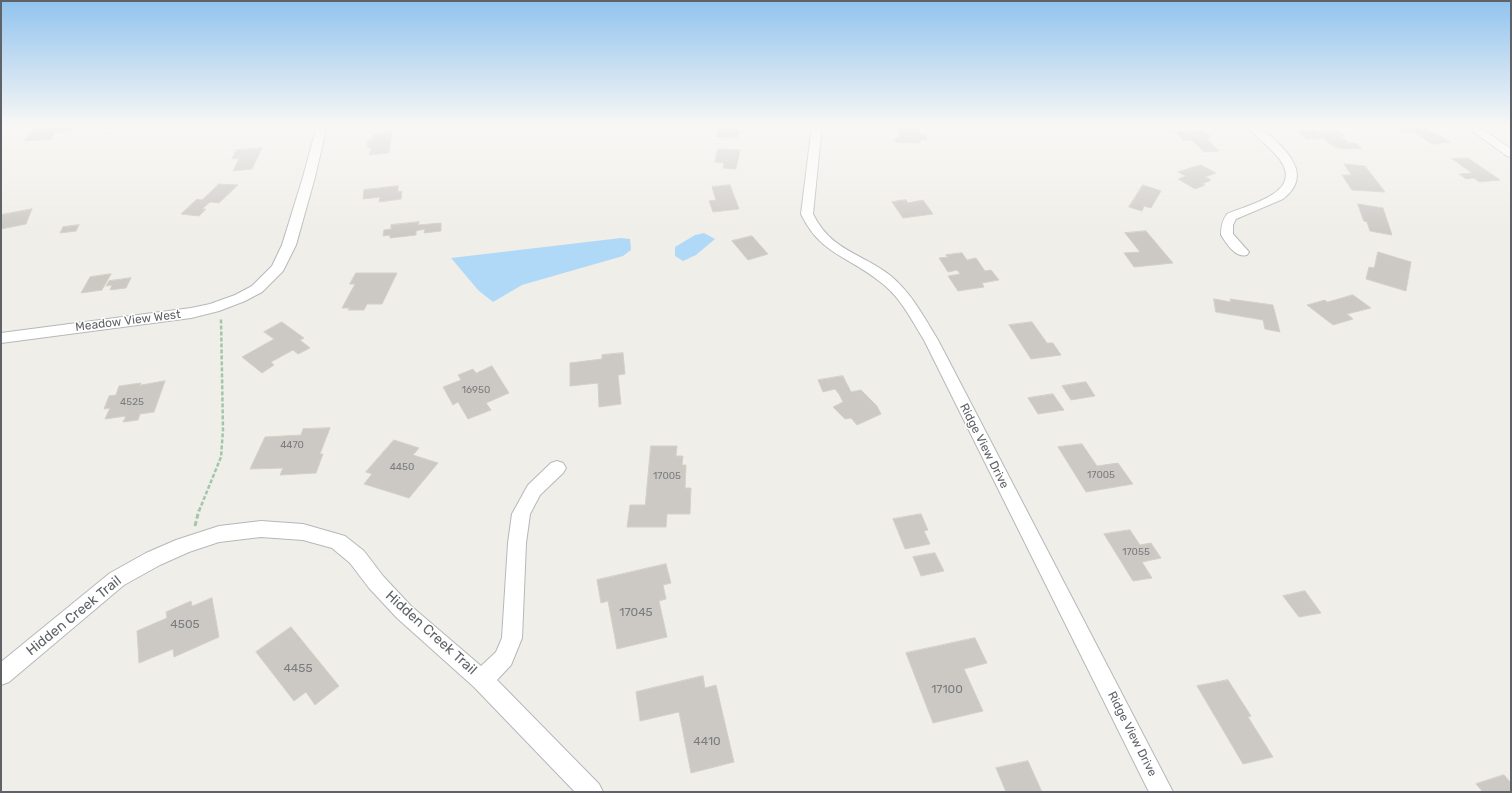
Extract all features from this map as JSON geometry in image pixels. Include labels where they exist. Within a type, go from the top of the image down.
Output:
[{"type":"street","name":"Meadow View West","points":[[1,338],[191,313],[220,306],[252,292],[272,275],[284,258],[313,162]]},
{"type":"street","name":"Ridge View Drive","points":[[813,162],[807,214],[810,223],[816,232],[827,242],[870,268],[894,286],[917,316],[931,340],[1161,792]]},
{"type":"street","points":[[1242,252],[1227,235],[1227,225],[1231,216],[1284,193],[1292,184],[1294,176],[1287,162]]},
{"type":"street","points":[[482,680],[504,658],[512,638],[517,543],[521,514],[534,490],[557,468]]},
{"type":"street","name":"Hidden Creek Trail","points":[[1,675],[117,579],[154,559],[194,542],[219,534],[261,529],[303,532],[338,542],[357,557],[376,582],[404,612],[482,680],[591,792]]},
{"type":"path","points":[[194,542],[196,521],[202,501],[215,476],[221,457],[223,430],[220,306]]},
{"type":"water","points":[[704,233],[715,239],[696,255],[683,261],[675,256],[675,247],[695,235]]},
{"type":"water","points":[[621,238],[630,239],[631,250],[623,256],[522,285],[493,302],[478,290],[451,258]]},
{"type":"building","points":[[237,162],[255,162],[252,169],[233,171]]},
{"type":"building","points":[[715,162],[737,162],[736,169],[723,168],[724,163]]},
{"type":"building","points":[[1456,162],[1474,162],[1500,180],[1479,182],[1474,178],[1466,179],[1459,174],[1472,173]]},
{"type":"building","points":[[1344,164],[1365,166],[1385,192],[1352,190],[1342,175],[1351,175]]},
{"type":"building","points":[[1201,165],[1216,173],[1205,177],[1211,180],[1202,184],[1205,185],[1195,189],[1178,179],[1186,176],[1178,172]]},
{"type":"building","points":[[219,184],[238,185],[219,203],[210,202],[202,209],[206,209],[199,216],[181,214],[197,199],[202,200]]},
{"type":"building","points":[[730,185],[739,209],[713,212],[709,201],[716,200],[712,187]]},
{"type":"building","points":[[1143,185],[1161,191],[1151,208],[1144,206],[1142,211],[1129,207]]},
{"type":"building","points":[[398,186],[398,192],[402,191],[401,199],[379,202],[380,197],[363,199],[364,190]]},
{"type":"building","points":[[906,200],[908,203],[923,200],[933,214],[903,218],[892,202]]},
{"type":"building","points":[[1358,204],[1383,208],[1392,235],[1370,231],[1367,222],[1364,221]]},
{"type":"building","points":[[32,209],[26,224],[1,229],[1,215]]},
{"type":"building","points":[[419,222],[418,225],[441,223],[441,231],[424,233],[425,229],[416,231],[416,235],[390,238],[390,235],[383,236],[384,230],[391,229],[391,225]]},
{"type":"building","points":[[79,225],[76,231],[60,233],[63,227]]},
{"type":"building","points":[[1146,231],[1173,263],[1134,267],[1124,253],[1140,252],[1125,233]]},
{"type":"building","points":[[752,236],[768,254],[748,260],[732,241]]},
{"type":"building","points":[[1378,252],[1411,262],[1406,291],[1366,279],[1369,267],[1374,268]]},
{"type":"building","points":[[962,253],[967,260],[976,258],[985,271],[991,270],[999,280],[982,283],[984,287],[958,291],[948,276],[960,274],[957,270],[948,272],[939,258],[948,257],[946,255]]},
{"type":"building","points":[[356,273],[397,273],[382,304],[367,304],[364,310],[348,310],[350,308],[342,308],[355,284],[350,284]]},
{"type":"building","points":[[111,274],[102,290],[81,293],[90,277]]},
{"type":"building","points":[[131,278],[126,288],[110,290],[112,285],[106,286],[109,281]]},
{"type":"building","points":[[1353,295],[1371,308],[1347,314],[1353,319],[1333,325],[1307,305],[1325,300],[1327,302]]},
{"type":"building","points":[[1214,299],[1231,302],[1230,299],[1273,305],[1280,332],[1265,329],[1263,320],[1216,312]]},
{"type":"building","points":[[282,322],[304,338],[300,340],[310,348],[298,354],[293,350],[271,362],[274,365],[262,373],[242,357],[274,339],[264,332]]},
{"type":"building","points":[[1032,322],[1047,343],[1053,343],[1061,355],[1031,359],[1009,325]]},
{"type":"building","points":[[623,353],[625,374],[618,375],[621,404],[599,407],[598,383],[570,386],[570,363],[602,359],[602,355]]},
{"type":"building","points":[[492,366],[509,393],[486,403],[491,410],[468,419],[458,402],[453,405],[443,387],[461,380],[458,375],[473,369],[476,373]]},
{"type":"building","points":[[843,376],[851,392],[861,390],[877,406],[881,414],[857,425],[851,418],[845,419],[833,407],[843,402],[839,394],[835,389],[823,392],[818,380]]},
{"type":"building","points":[[165,381],[154,412],[140,414],[138,420],[123,422],[126,416],[105,419],[110,408],[104,409],[109,396],[116,395],[119,386],[141,383],[140,385]]},
{"type":"building","points":[[1086,382],[1095,396],[1071,400],[1062,386]]},
{"type":"building","points":[[1053,394],[1064,410],[1038,414],[1028,398]]},
{"type":"building","points":[[330,428],[320,454],[323,454],[316,473],[280,475],[283,468],[250,469],[265,437],[301,435],[303,429]]},
{"type":"building","points":[[394,440],[419,448],[413,455],[438,463],[409,498],[364,484],[372,474],[366,472]]},
{"type":"building","points":[[1082,444],[1097,466],[1118,463],[1133,484],[1086,492],[1058,447]]},
{"type":"building","points":[[651,446],[677,446],[676,456],[683,456],[682,465],[686,465],[685,488],[691,488],[690,514],[667,514],[666,527],[627,527],[630,505],[645,505]]},
{"type":"building","points":[[921,514],[928,530],[924,531],[930,544],[905,549],[893,519]]},
{"type":"building","points":[[1130,530],[1140,545],[1151,543],[1161,558],[1142,562],[1152,578],[1133,581],[1104,534]]},
{"type":"building","points":[[935,553],[944,571],[921,576],[913,557]]},
{"type":"building","points":[[666,564],[671,583],[663,585],[666,599],[659,601],[667,637],[617,649],[608,601],[601,603],[597,580]]},
{"type":"building","points":[[1305,591],[1321,613],[1299,617],[1283,596]]},
{"type":"building","points":[[212,598],[219,637],[174,657],[173,649],[139,663],[137,631],[167,618],[166,612],[191,601],[192,606]]},
{"type":"building","points":[[291,627],[339,686],[315,705],[306,692],[294,701],[256,652]]},
{"type":"building","points":[[975,638],[987,663],[964,669],[983,711],[933,723],[906,653]]},
{"type":"building","points":[[703,676],[705,688],[716,685],[734,762],[691,773],[679,712],[640,721],[636,692]]},
{"type":"building","points":[[1228,680],[1251,716],[1248,717],[1273,757],[1243,764],[1197,686]]},
{"type":"building","points":[[1028,761],[1042,792],[1006,792],[996,768]]},
{"type":"building","points":[[1504,775],[1511,783],[1511,792],[1483,792],[1476,784]]}]
